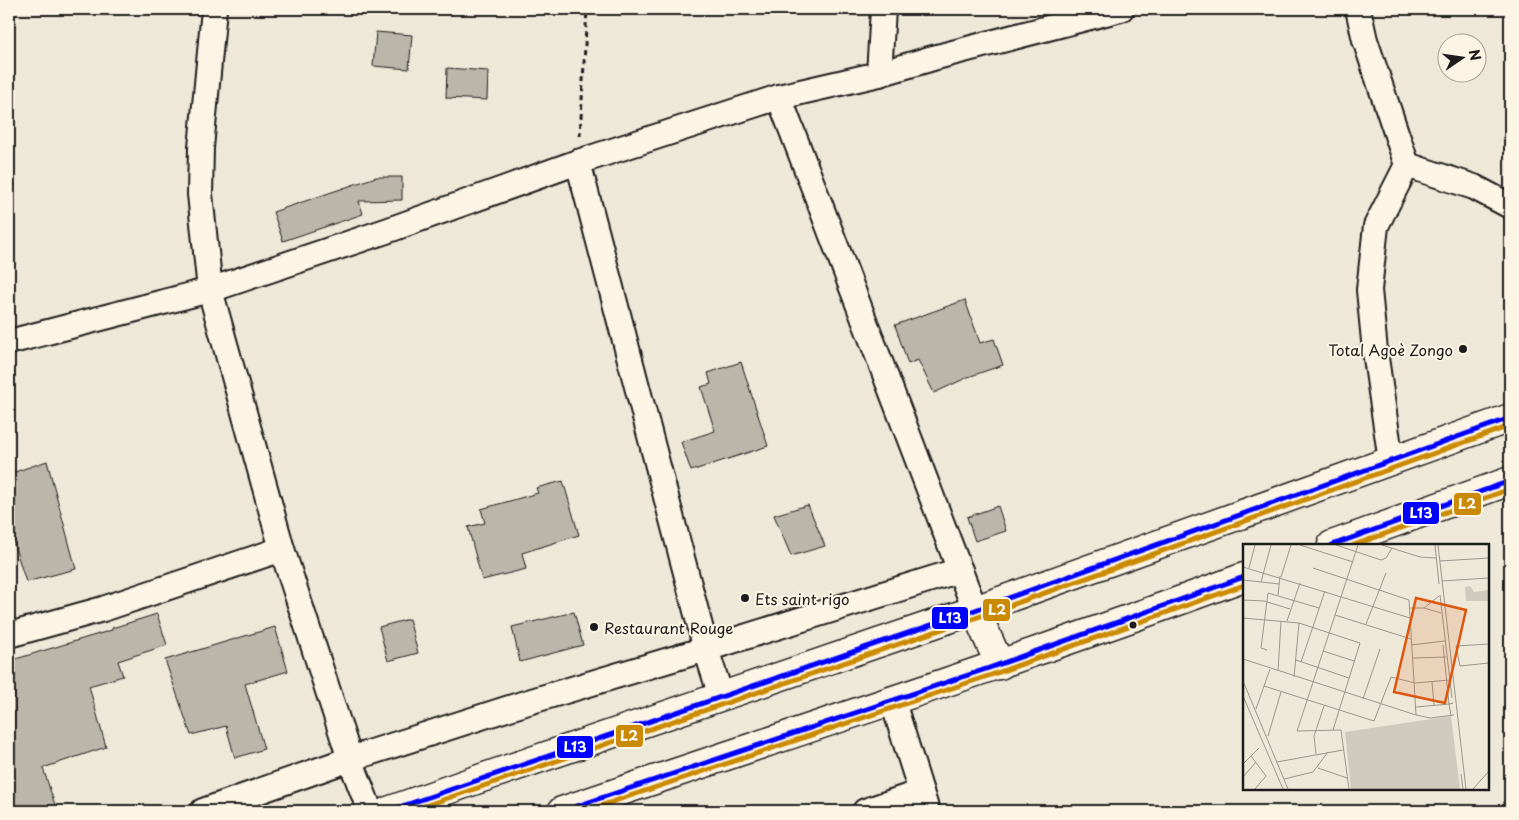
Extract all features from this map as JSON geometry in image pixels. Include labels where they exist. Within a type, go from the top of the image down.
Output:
[{"type":"highway","points":[[388,811],[975,610],[1510,418]]},
{"type":"highway","points":[[1335,544],[1510,481]]},
{"type":"highway","points":[[562,811],[892,699],[1000,665],[1243,577]]},
{"type":"highway","points":[[975,610],[1000,665]]},
{"type":"street","points":[[214,9],[201,148],[200,185],[210,290],[282,549],[350,760],[370,811]]},
{"type":"street","points":[[879,74],[883,9]]},
{"type":"street","points":[[9,342],[210,290],[386,231],[578,162],[779,97],[879,74],[1121,9]]},
{"type":"street","points":[[1358,9],[1365,40],[1407,165],[1376,226],[1369,290],[1375,352],[1391,461]]},
{"type":"street","points":[[779,97],[975,610]]},
{"type":"street","points":[[578,162],[706,649],[721,696]]},
{"type":"street","points":[[1407,165],[1474,187],[1510,206]]},
{"type":"street","points":[[9,635],[103,609],[282,549]]},
{"type":"street","points":[[203,811],[350,760],[525,703],[960,570]]},
{"type":"street","points":[[865,811],[924,802],[892,699]]},
{"type":"path","points":[[578,162],[587,9]]},
{"type":"building","points":[[376,32],[412,35],[409,69],[373,66]]},
{"type":"building","points":[[447,68],[488,71],[487,100],[446,98]]},
{"type":"building","points":[[376,177],[402,177],[402,200],[359,201],[363,214],[283,241],[273,212]]},
{"type":"building","points":[[965,300],[980,343],[994,339],[1003,365],[968,377],[934,393],[918,360],[908,364],[895,325]]},
{"type":"building","points":[[741,362],[768,446],[691,471],[681,442],[715,431],[701,387],[711,384],[708,373]]},
{"type":"building","points":[[47,461],[76,569],[26,582],[9,529],[9,474]]},
{"type":"building","points":[[563,481],[579,535],[522,553],[526,569],[482,580],[468,527],[485,523],[481,509],[538,493],[536,488]]},
{"type":"building","points":[[808,505],[825,546],[791,556],[774,515]]},
{"type":"building","points":[[998,506],[1006,531],[975,541],[967,517]]},
{"type":"building","points":[[574,612],[583,645],[520,662],[512,627]]},
{"type":"building","points":[[157,614],[167,645],[118,661],[123,676],[89,686],[106,747],[43,768],[57,811],[9,811],[9,661],[112,630],[112,628]]},
{"type":"building","points":[[409,619],[418,653],[388,661],[379,627]]},
{"type":"building","points":[[275,627],[288,671],[245,684],[264,749],[235,758],[226,726],[191,735],[165,660]]},
{"type":"transit line","name":"L13","points":[[388,811],[975,610],[1510,418]]},
{"type":"transit line","name":"L2","points":[[410,811],[978,617],[1510,426]]},
{"type":"transit line","name":"L13","points":[[1335,544],[1510,481]]},
{"type":"transit line","name":"L2","points":[[1357,544],[1510,489]]},
{"type":"transit line","name":"L13","points":[[562,811],[989,668],[1243,577]]},
{"type":"transit line","name":"L2","points":[[585,811],[991,675],[1243,585]]},
{"type":"place","name":"Total Agoè Zongo","points":[[1463,349]]},
{"type":"place","name":"Ets saint rigo","points":[[745,598]]},
{"type":"place","name":"Restaurant Rouge","points":[[594,627]]}]
